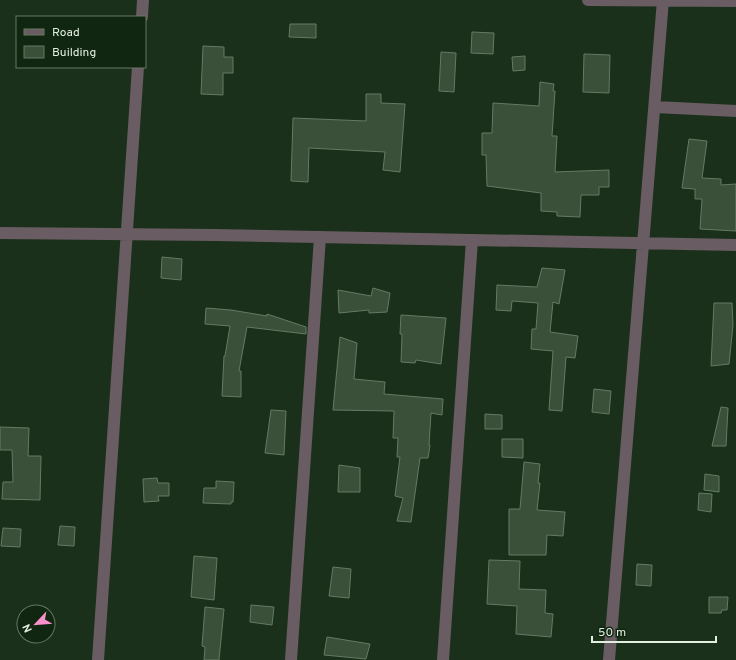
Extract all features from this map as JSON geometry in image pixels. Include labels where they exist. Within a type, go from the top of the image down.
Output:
[{"type":"street","points":[[142,16],[143,0]]},
{"type":"street","points":[[588,0],[736,1]]},
{"type":"street","points":[[609,660],[663,0]]},
{"type":"street","points":[[98,660],[138,68]]},
{"type":"street","points":[[655,107],[736,111]]},
{"type":"street","points":[[0,233],[320,237],[736,245]]},
{"type":"street","points":[[291,660],[320,237]]},
{"type":"street","points":[[444,660],[472,240]]},
{"type":"building","points":[[290,24],[316,24],[316,38],[289,37]]},
{"type":"building","points":[[472,32],[494,33],[493,54],[471,53]]},
{"type":"building","points":[[203,46],[224,47],[224,57],[233,57],[233,73],[223,73],[223,95],[201,94]]},
{"type":"building","points":[[441,52],[456,53],[454,92],[439,91]]},
{"type":"building","points":[[584,54],[610,55],[609,93],[583,92]]},
{"type":"building","points":[[525,56],[525,70],[513,71],[512,57]]},
{"type":"building","points":[[540,82],[554,84],[553,91],[555,91],[552,136],[557,136],[555,172],[609,170],[609,187],[599,187],[599,195],[581,195],[580,217],[557,216],[557,212],[541,211],[541,193],[487,186],[486,155],[482,155],[482,133],[492,133],[493,103],[539,106]]},
{"type":"building","points":[[366,94],[381,94],[381,103],[405,104],[400,172],[383,170],[385,152],[309,148],[308,182],[291,181],[293,118],[366,121]]},
{"type":"building","points":[[689,139],[707,141],[702,178],[721,179],[721,185],[736,184],[736,231],[700,229],[702,199],[695,199],[695,189],[682,188]]},
{"type":"building","points":[[162,257],[182,259],[181,280],[161,278]]},
{"type":"building","points":[[542,268],[565,270],[559,304],[553,302],[550,332],[578,336],[575,358],[566,357],[562,411],[549,410],[553,351],[531,349],[532,329],[536,329],[538,303],[512,301],[511,311],[496,310],[497,285],[537,287]]},
{"type":"building","points":[[373,288],[390,293],[387,312],[369,313],[369,310],[339,313],[338,290],[371,296]]},
{"type":"building","points":[[714,303],[732,303],[733,325],[729,364],[711,366]]},
{"type":"building","points":[[206,308],[231,310],[267,316],[267,314],[306,327],[306,334],[247,327],[239,371],[241,371],[241,397],[222,396],[224,356],[230,326],[205,324]]},
{"type":"building","points":[[401,315],[446,318],[441,364],[416,360],[415,363],[401,362]]},
{"type":"building","points":[[340,337],[357,343],[354,379],[385,382],[384,394],[443,399],[442,415],[431,413],[428,458],[420,458],[411,522],[397,521],[403,498],[395,496],[400,457],[397,457],[398,438],[393,438],[394,411],[333,410]]},
{"type":"building","points":[[594,389],[611,391],[609,414],[592,412]]},
{"type":"building","points":[[721,407],[728,408],[726,446],[712,446]]},
{"type":"building","points":[[271,410],[286,411],[284,455],[265,453]]},
{"type":"building","points":[[485,414],[502,415],[502,429],[485,429]]},
{"type":"building","points":[[0,427],[29,428],[28,456],[41,456],[40,500],[2,499],[3,482],[13,482],[12,450],[0,450]]},
{"type":"building","points":[[502,439],[523,439],[523,458],[502,457]]},
{"type":"building","points":[[524,462],[540,464],[538,483],[540,483],[537,510],[565,512],[563,536],[547,535],[546,555],[509,555],[509,509],[520,509]]},
{"type":"building","points":[[339,465],[360,468],[360,492],[338,492]]},
{"type":"building","points":[[705,474],[719,476],[719,492],[704,490]]},
{"type":"building","points":[[157,478],[158,483],[169,483],[169,496],[158,496],[159,501],[144,502],[143,479]]},
{"type":"building","points":[[216,481],[234,482],[233,502],[231,502],[231,504],[203,503],[204,488],[216,488]]},
{"type":"building","points":[[699,493],[712,494],[711,512],[698,510]]},
{"type":"building","points":[[60,526],[75,527],[74,546],[58,545]]},
{"type":"building","points":[[3,528],[21,529],[20,547],[1,546]]},
{"type":"building","points":[[194,556],[217,558],[214,600],[191,597]]},
{"type":"building","points":[[489,560],[520,561],[519,589],[546,590],[545,613],[553,614],[551,637],[516,634],[517,606],[487,604]]},
{"type":"building","points":[[637,564],[652,565],[651,586],[636,585]]},
{"type":"building","points":[[333,567],[351,569],[349,598],[329,596]]},
{"type":"building","points":[[709,597],[728,597],[727,610],[722,610],[721,613],[709,613]]},
{"type":"building","points":[[251,605],[274,607],[272,625],[250,622]]},
{"type":"building","points":[[205,607],[224,609],[219,660],[204,660],[205,647],[202,646]]},
{"type":"building","points":[[327,637],[370,644],[366,659],[324,655]]}]
